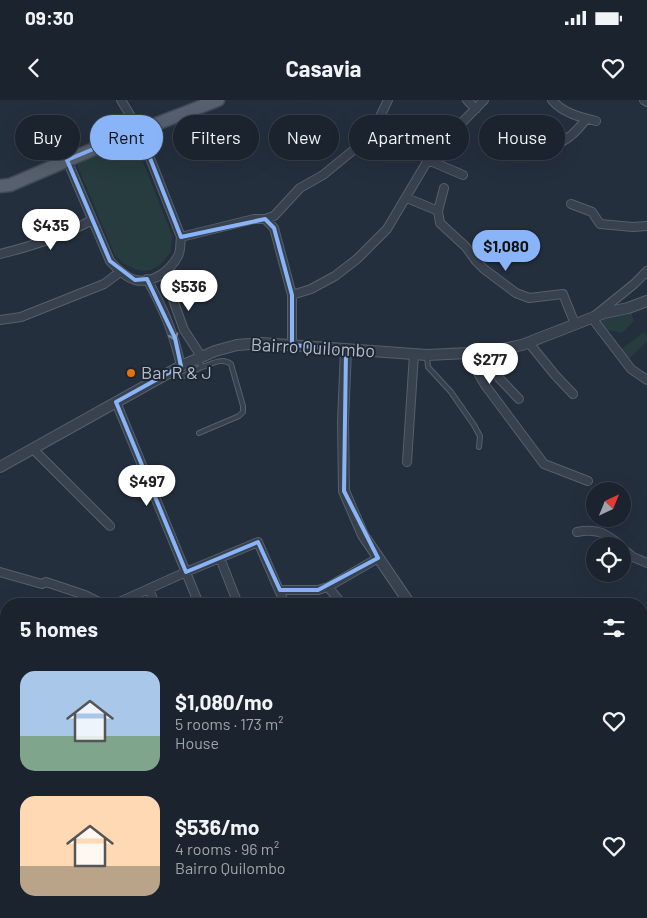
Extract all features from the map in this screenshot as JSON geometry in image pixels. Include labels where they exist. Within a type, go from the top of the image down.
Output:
[{"type":"main road","points":[[163,121],[218,100]]},
{"type":"main road","points":[[0,186],[10,185],[67,160]]},
{"type":"street","points":[[121,100],[130,115]]},
{"type":"street","points":[[181,236],[254,219],[266,220],[274,216],[300,188],[323,176],[367,139],[388,100]]},
{"type":"street","points":[[467,100],[476,109]]},
{"type":"street","points":[[469,116],[484,100]]},
{"type":"street","points":[[552,100],[566,112],[596,121]]},
{"type":"street","points":[[565,141],[586,118]]},
{"type":"street","points":[[67,160],[110,261],[120,272],[136,280],[164,274],[179,255],[181,236],[151,160]]},
{"type":"street","points":[[292,295],[311,289],[335,276],[387,229],[428,160],[462,175]]},
{"type":"street","points":[[444,188],[438,211],[440,224],[444,229],[466,247],[476,261],[497,280],[516,293],[529,298],[563,294],[576,324]]},
{"type":"street","points":[[407,198],[438,211]]},
{"type":"street","points":[[572,204],[592,212],[600,224],[633,227],[647,226]]},
{"type":"street","points":[[0,254],[65,234],[92,220]]},
{"type":"street","points":[[266,220],[274,228],[292,295],[292,345]]},
{"type":"street","points":[[647,271],[592,318],[631,368],[647,380]]},
{"type":"street","points":[[0,320],[21,317],[104,284],[120,272]]},
{"type":"street","points":[[164,274],[184,330],[200,360]]},
{"type":"street","points":[[147,279],[172,330],[181,366]]},
{"type":"street","name":"Bairro Quilombo","points":[[0,466],[181,366],[200,360],[228,347],[261,343],[427,355],[467,354],[507,349],[592,318],[647,301]]},
{"type":"street","points":[[529,342],[573,394]]},
{"type":"street","points":[[346,350],[343,421],[344,490],[364,535],[406,598]]},
{"type":"street","points":[[484,352],[499,378],[519,399]]},
{"type":"street","points":[[407,462],[414,354]]},
{"type":"street","points":[[467,354],[485,385],[544,464],[588,480]]},
{"type":"street","points":[[116,402],[197,598]]},
{"type":"street","points":[[33,449],[110,526]]},
{"type":"street","points":[[577,532],[590,529],[604,533],[609,537]]},
{"type":"street","points":[[128,598],[258,542],[283,598]]},
{"type":"street","points":[[631,555],[647,563]]},
{"type":"street","points":[[220,558],[236,598]]},
{"type":"street","points":[[280,590],[318,590],[328,587],[378,558]]},
{"type":"street","points":[[0,572],[42,584],[46,582],[91,598]]},
{"type":"street","points":[[328,587],[337,598]]},
{"type":"street","points":[[148,589],[152,598]]},
{"type":"lane","points":[[427,355],[428,367],[451,392],[474,424],[480,436],[479,447]]},
{"type":"lane","points":[[180,377],[200,360],[220,360],[231,364],[243,412],[239,416],[199,433]]},
{"type":"highlighted area","points":[[139,130],[181,237],[265,219],[274,228],[292,295],[292,345],[346,350],[344,491],[378,558],[318,590],[280,590],[258,542],[186,572],[116,402],[181,366],[175,338],[147,279],[135,280],[110,261],[67,160]]},
{"type":"green space","points":[[90,157],[90,160],[142,160],[172,235],[171,252],[160,265],[151,270],[143,271],[134,269],[115,256],[78,167],[78,162]]},
{"type":"green space","points":[[631,312],[634,321],[622,333],[603,329],[597,319]]},
{"type":"green space","points":[[644,332],[647,341],[628,360],[619,351]]},
{"type":"place","name":"Bar R & J","points":[[131,373]]}]
